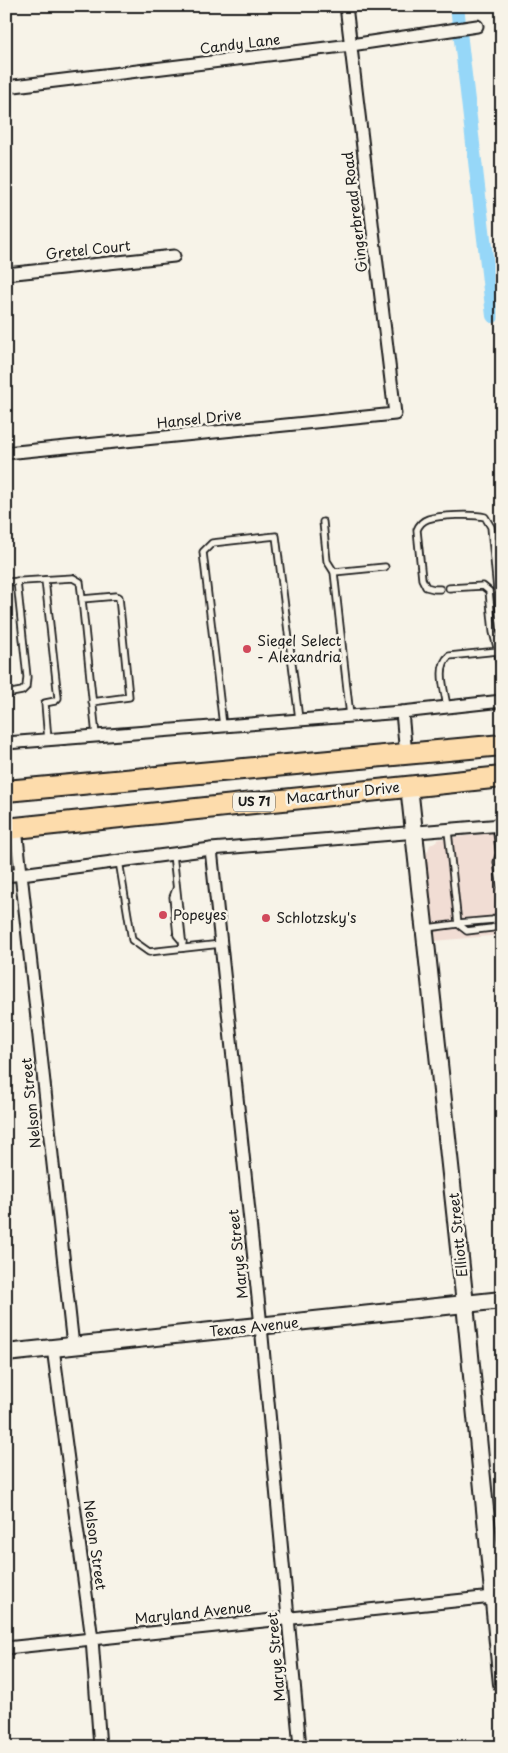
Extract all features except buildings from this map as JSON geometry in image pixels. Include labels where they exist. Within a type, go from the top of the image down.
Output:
[{"type":"highway","points":[[6,791],[502,745]]},
{"type":"highway","points":[[406,755],[409,786]]},
{"type":"highway","name":"Macarthur Drive","points":[[11,828],[502,777]]},
{"type":"street","name":"Gingerbread Road","points":[[346,6],[394,414]]},
{"type":"street","name":"Candy Lane","points":[[6,87],[351,45],[477,26]]},
{"type":"street","name":"Gretel Court","points":[[6,274],[174,256]]},
{"type":"street","name":"Hansel Drive","points":[[6,453],[394,414]]},
{"type":"street","points":[[6,743],[402,712],[502,701]]},
{"type":"street","points":[[402,712],[406,755]]},
{"type":"street","name":"Elliott Street","points":[[409,786],[497,1596],[502,1684]]},
{"type":"street","points":[[6,876],[211,849],[499,826]]},
{"type":"street","name":"Nelson Street","points":[[11,828],[21,874],[73,1346]]},
{"type":"street","name":"Marye Street","points":[[211,849],[261,1326],[300,1747]]},
{"type":"street","name":"Texas Avenue","points":[[6,1353],[502,1300]]},
{"type":"street","name":"Nelson Street","points":[[53,1348],[92,1639],[100,1747]]},
{"type":"street","name":"Maryland Avenue","points":[[6,1648],[497,1596]]},
{"type":"lane","points":[[440,589],[426,587],[422,578],[417,530],[419,524],[428,519],[476,514],[485,517],[491,527],[501,632],[498,650]]},
{"type":"lane","points":[[323,522],[327,561],[334,572],[350,716]]},
{"type":"lane","points":[[223,726],[202,552],[212,543],[276,536],[299,719]]},
{"type":"lane","points":[[334,572],[385,567]]},
{"type":"lane","points":[[6,582],[73,578],[81,584],[96,736]]},
{"type":"lane","points":[[45,580],[58,698],[55,701],[45,703],[48,740]]},
{"type":"lane","points":[[6,694],[22,691],[26,687],[17,581]]},
{"type":"lane","points":[[449,588],[484,586],[488,591],[502,685]]},
{"type":"lane","points":[[82,599],[119,597],[130,693],[129,697],[92,702]]},
{"type":"lane","points":[[447,707],[442,669],[443,661],[449,656],[498,650]]},
{"type":"lane","points":[[499,826],[500,857],[497,862],[502,895]]},
{"type":"lane","points":[[448,831],[458,924],[467,931],[492,928],[502,924]]},
{"type":"lane","points":[[173,854],[183,945]]},
{"type":"lane","points":[[119,861],[132,940],[149,952],[183,945],[221,944]]},
{"type":"lane","points":[[424,928],[494,920],[502,913]]},
{"type":"shaded area","points":[[502,832],[502,935],[434,941],[426,856],[430,845],[439,839]]},
{"type":"waterway","points":[[457,6],[493,316]]},
{"type":"place","name":"Siegel Select - Alexandria","points":[[247,649]]},
{"type":"place","name":"Popeyes","points":[[163,915]]},
{"type":"place","name":"Schlotzsky's","points":[[266,918]]}]
